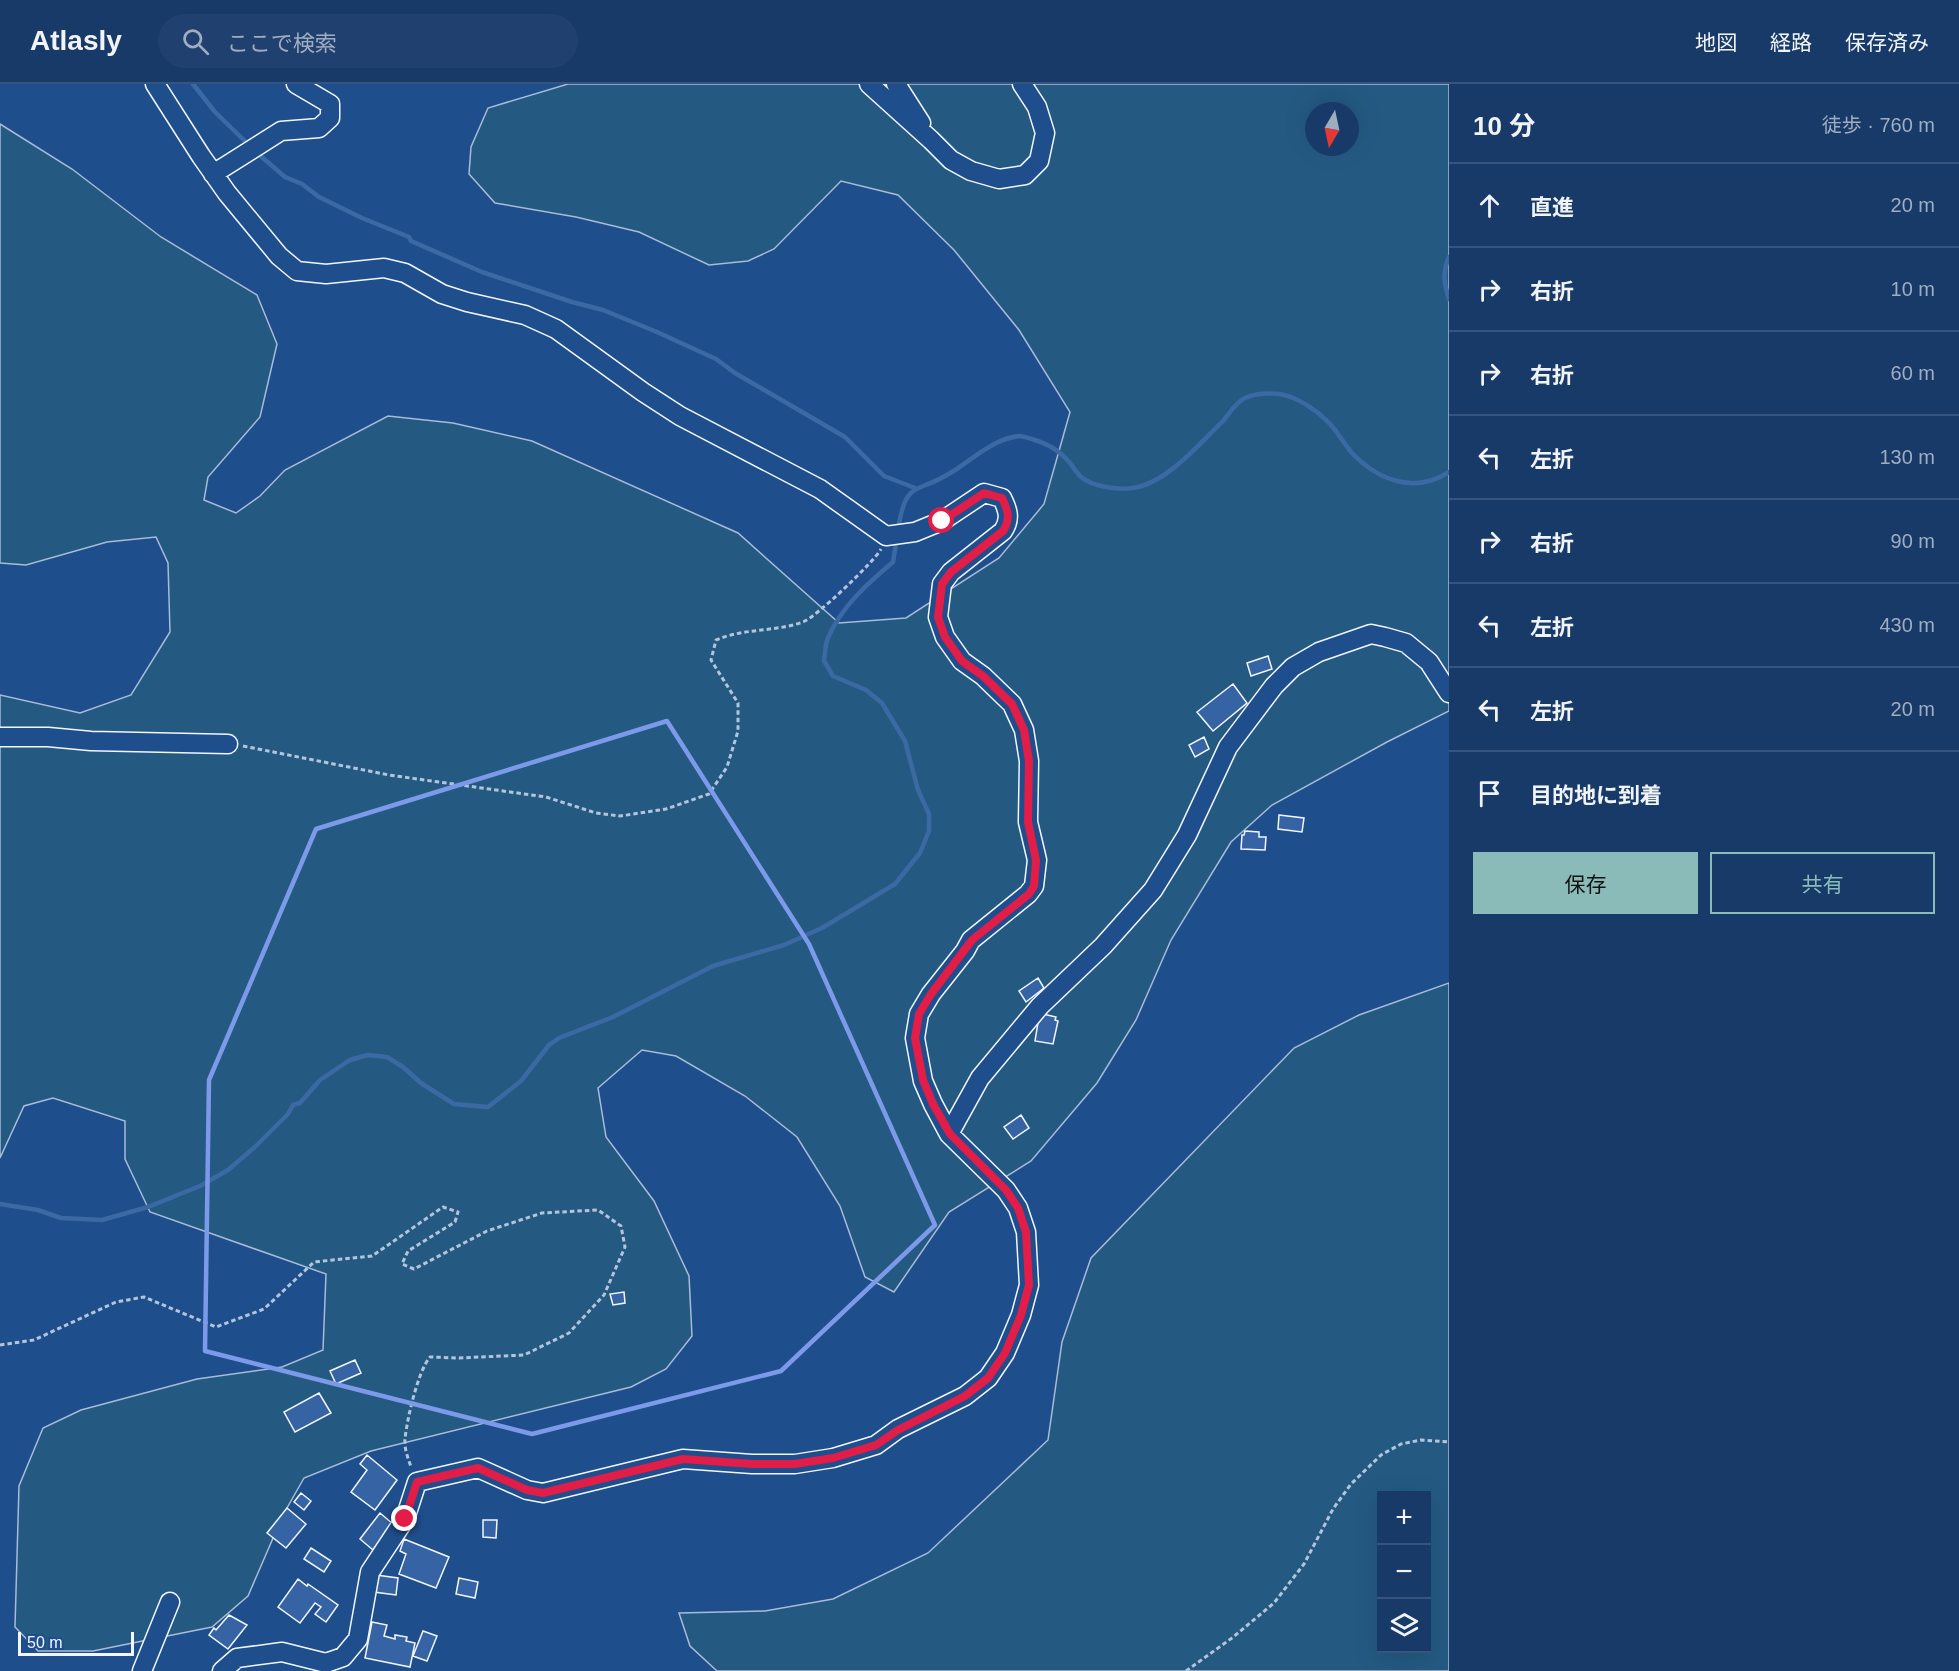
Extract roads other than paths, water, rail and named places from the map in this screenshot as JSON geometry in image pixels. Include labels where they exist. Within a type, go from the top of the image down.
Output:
[{"type":"street","points":[[155,84],[279,256],[297,271],[326,274],[384,268],[405,273],[442,294],[525,315],[556,329],[680,416],[820,489],[886,536],[915,532],[942,521],[984,493],[1002,498],[1008,510],[1008,523],[1003,531],[951,572],[942,584],[938,617],[945,637],[962,661],[983,676],[1012,704],[1024,730],[1029,761],[1028,822],[1036,860],[1034,886],[1029,894],[972,940],[931,994],[919,1014],[915,1038],[923,1080],[950,1134],[1006,1190],[1018,1208],[1026,1232],[1029,1285],[1021,1315],[1005,1353],[988,1378],[965,1396],[898,1430],[876,1445],[833,1458],[795,1464],[752,1464],[683,1459],[543,1493],[527,1490],[478,1468],[417,1482],[405,1519],[370,1572],[358,1639],[343,1657],[326,1663],[282,1652],[237,1658],[222,1671]]},
{"type":"street","points":[[217,171],[281,131],[318,128],[330,118],[330,104],[296,84]]},
{"type":"street","points":[[869,84],[951,160],[972,171],[999,178],[1025,175],[1039,161],[1045,133],[1037,107],[1022,84]]},
{"type":"street","points":[[896,84],[932,140]]},
{"type":"street","points":[[950,1134],[980,1078],[1040,1006],[1103,946],[1153,890],[1188,836],[1228,747],[1274,686],[1293,667],[1318,652],[1371,634],[1378,635],[1406,643],[1429,662],[1449,693]]},
{"type":"street","points":[[0,737],[228,744]]},
{"type":"street","points":[[142,1671],[170,1602]]},
{"type":"waterway","points":[[193,84],[215,112],[250,146]]},
{"type":"waterway","points":[[256,152],[285,177],[302,184],[319,197],[409,237],[411,241],[482,272],[603,310],[716,359],[735,373],[845,437],[884,476],[915,488]]},
{"type":"waterway","points":[[1449,257],[1444,278],[1449,299]]},
{"type":"waterway","points":[[898,530],[905,502],[914,490],[940,479],[1001,441],[1019,436],[1038,441],[1062,454],[1080,475],[1092,483],[1120,489],[1133,488],[1146,485],[1170,471],[1204,440],[1239,402],[1249,396],[1262,394],[1286,396],[1311,408],[1331,425],[1352,453],[1374,471],[1386,477],[1410,483],[1423,482],[1436,479],[1449,472]]},
{"type":"waterway","points":[[0,1204],[38,1210],[61,1218],[102,1220],[148,1207],[200,1186],[228,1170],[256,1146],[288,1114],[293,1105],[300,1103],[320,1080],[350,1060],[368,1055],[387,1057],[454,1104],[488,1107],[521,1081],[549,1045],[559,1038],[613,1017],[713,966],[784,945],[822,928],[895,884],[920,853],[929,831],[929,814],[918,790],[905,741],[882,703],[866,690],[833,676],[824,661],[827,641],[840,616],[856,596],[893,562],[897,538]]}]
